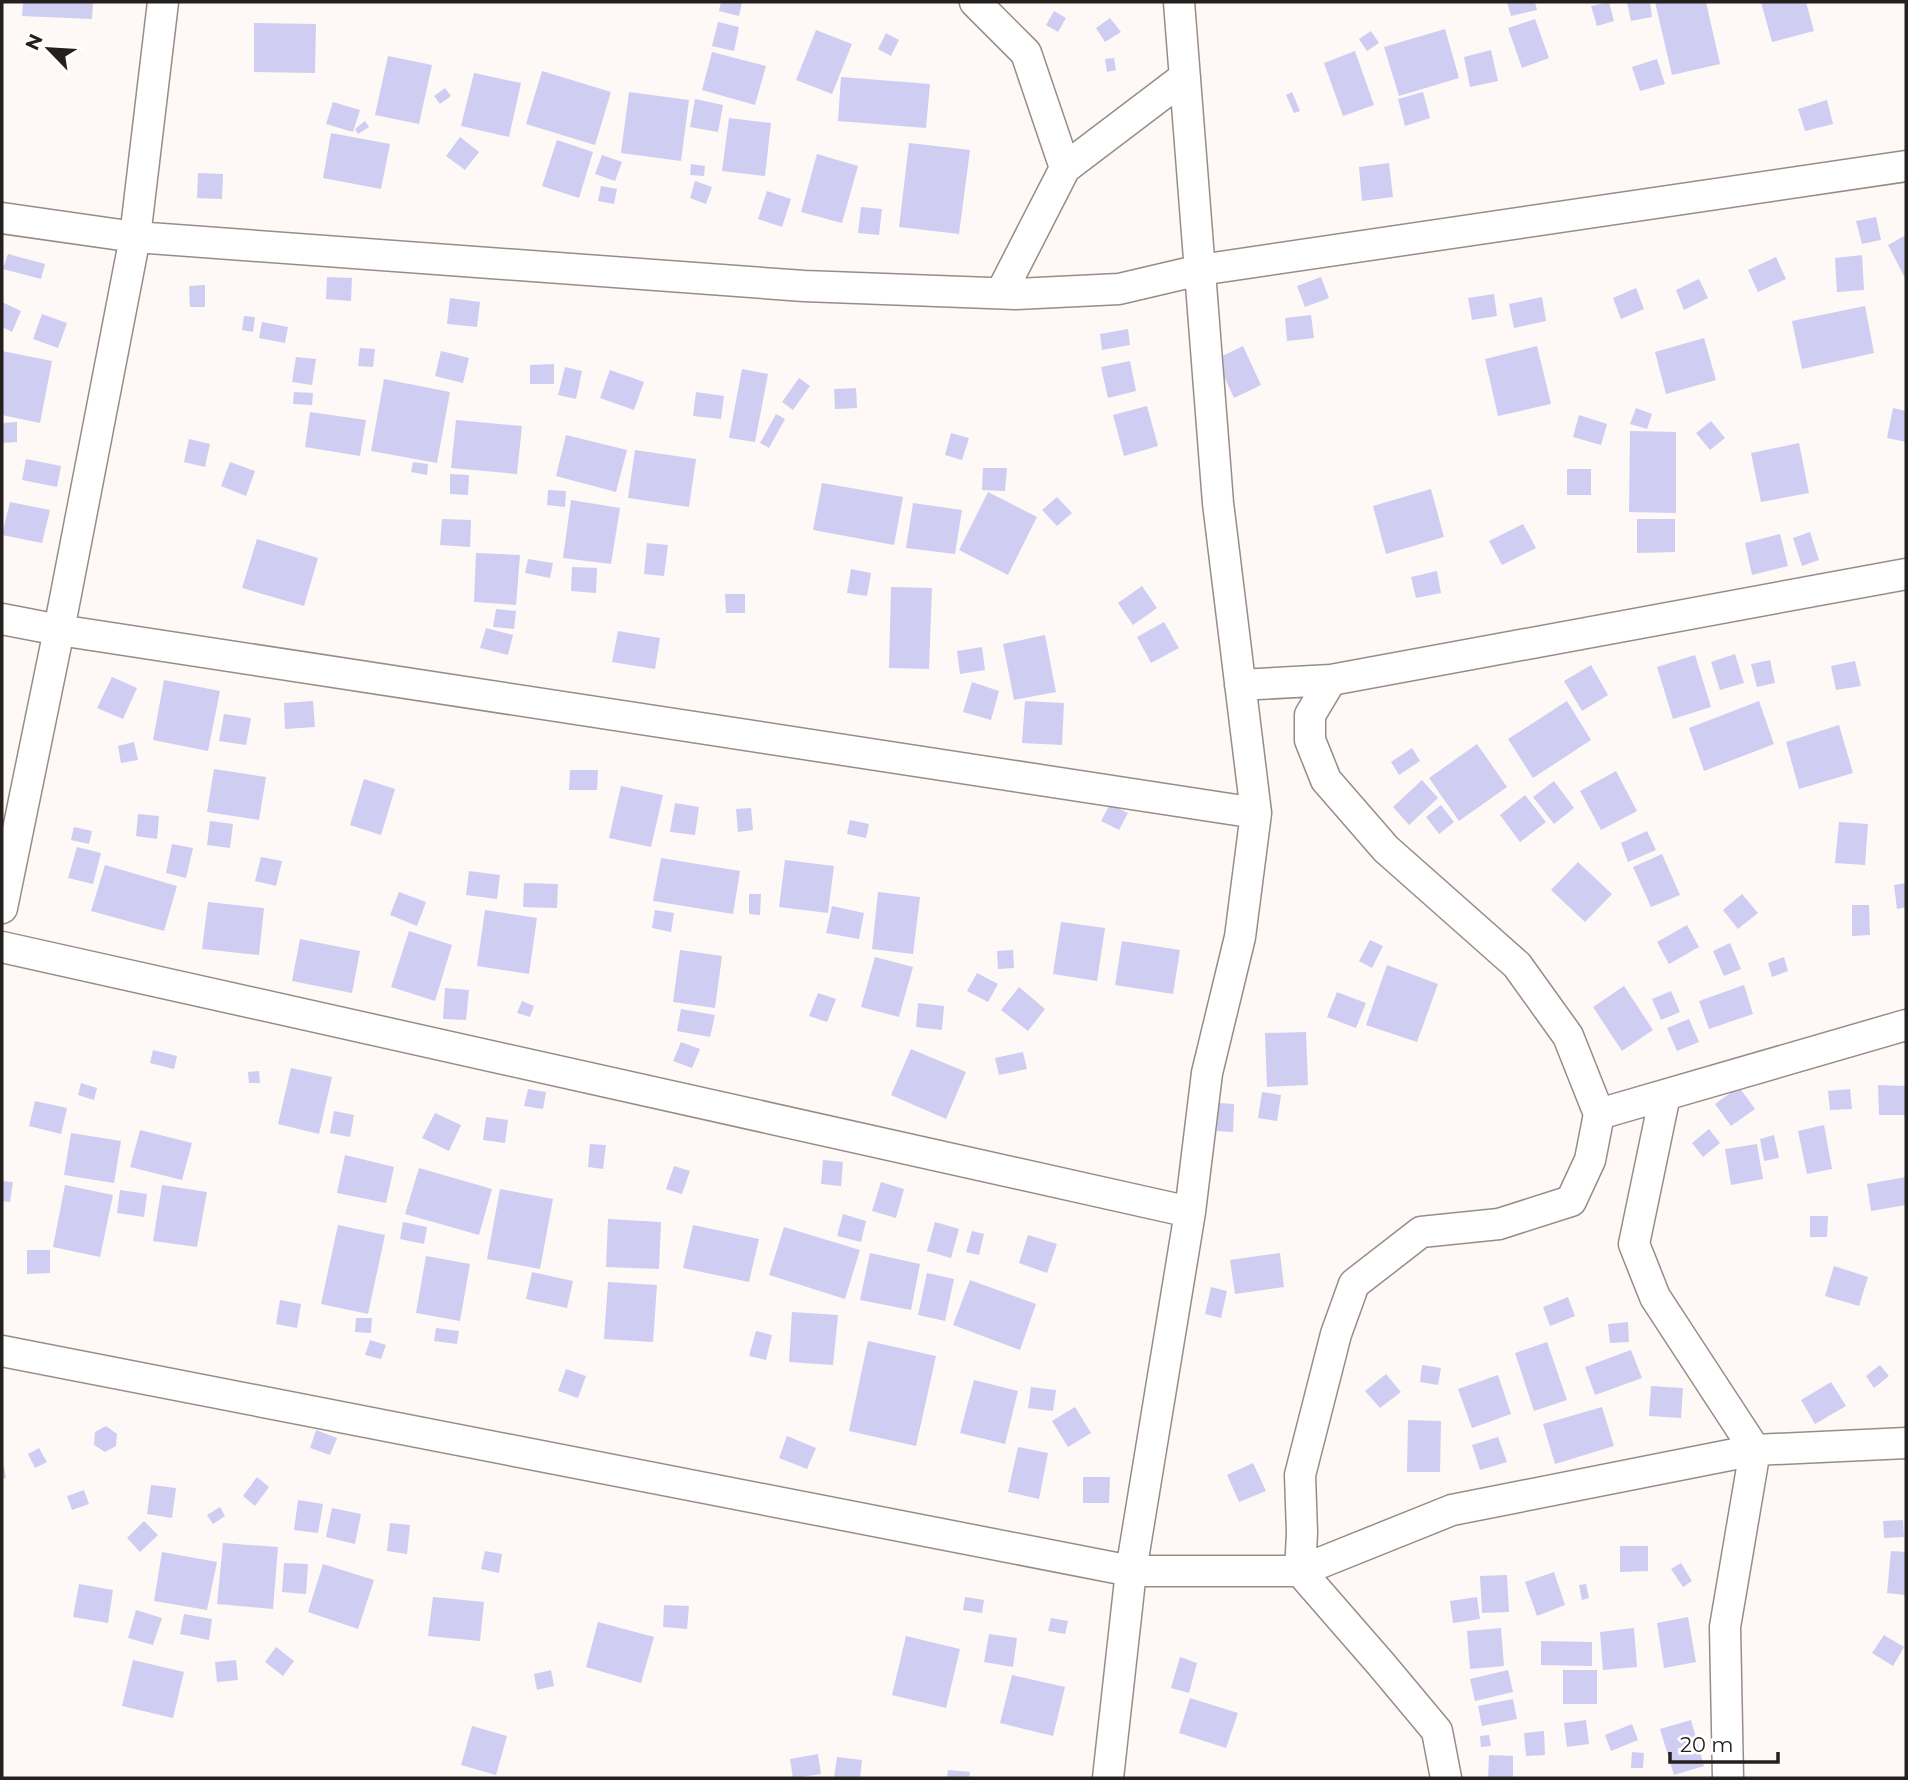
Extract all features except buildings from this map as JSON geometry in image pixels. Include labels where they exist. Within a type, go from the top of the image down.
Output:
[{"type":"street","points":[[2,908],[135,237],[163,2]]},
{"type":"street","points":[[975,2],[1027,53],[1065,168]]},
{"type":"street","points":[[1108,1778],[1131,1571],[1190,1212],[1207,1073],[1240,937],[1256,813],[1218,503],[1179,2]]},
{"type":"street","points":[[1001,293],[1065,168],[1185,77]]},
{"type":"street","points":[[2,218],[135,237],[804,286],[1016,294],[1119,289],[1200,270],[1906,166]]},
{"type":"street","points":[[1240,685],[1331,680],[1906,574]]},
{"type":"street","points":[[2,619],[59,630],[1256,813]]},
{"type":"street","points":[[1331,680],[1310,715],[1310,740],[1326,780],[1386,849],[1517,965],[1568,1036],[1599,1114],[1590,1160],[1571,1201],[1499,1224],[1421,1232],[1354,1284],[1336,1334],[1300,1475],[1300,1571],[1437,1731],[1446,1778]]},
{"type":"street","points":[[2,947],[1190,1212]]},
{"type":"street","points":[[1599,1114],[1906,1025]]},
{"type":"street","points":[[1665,1095],[1634,1244],[1655,1297],[1755,1450],[1725,1627],[1728,1778]]},
{"type":"street","points":[[2,1351],[1131,1571],[1300,1571],[1452,1510],[1755,1450],[1906,1443]]}]
